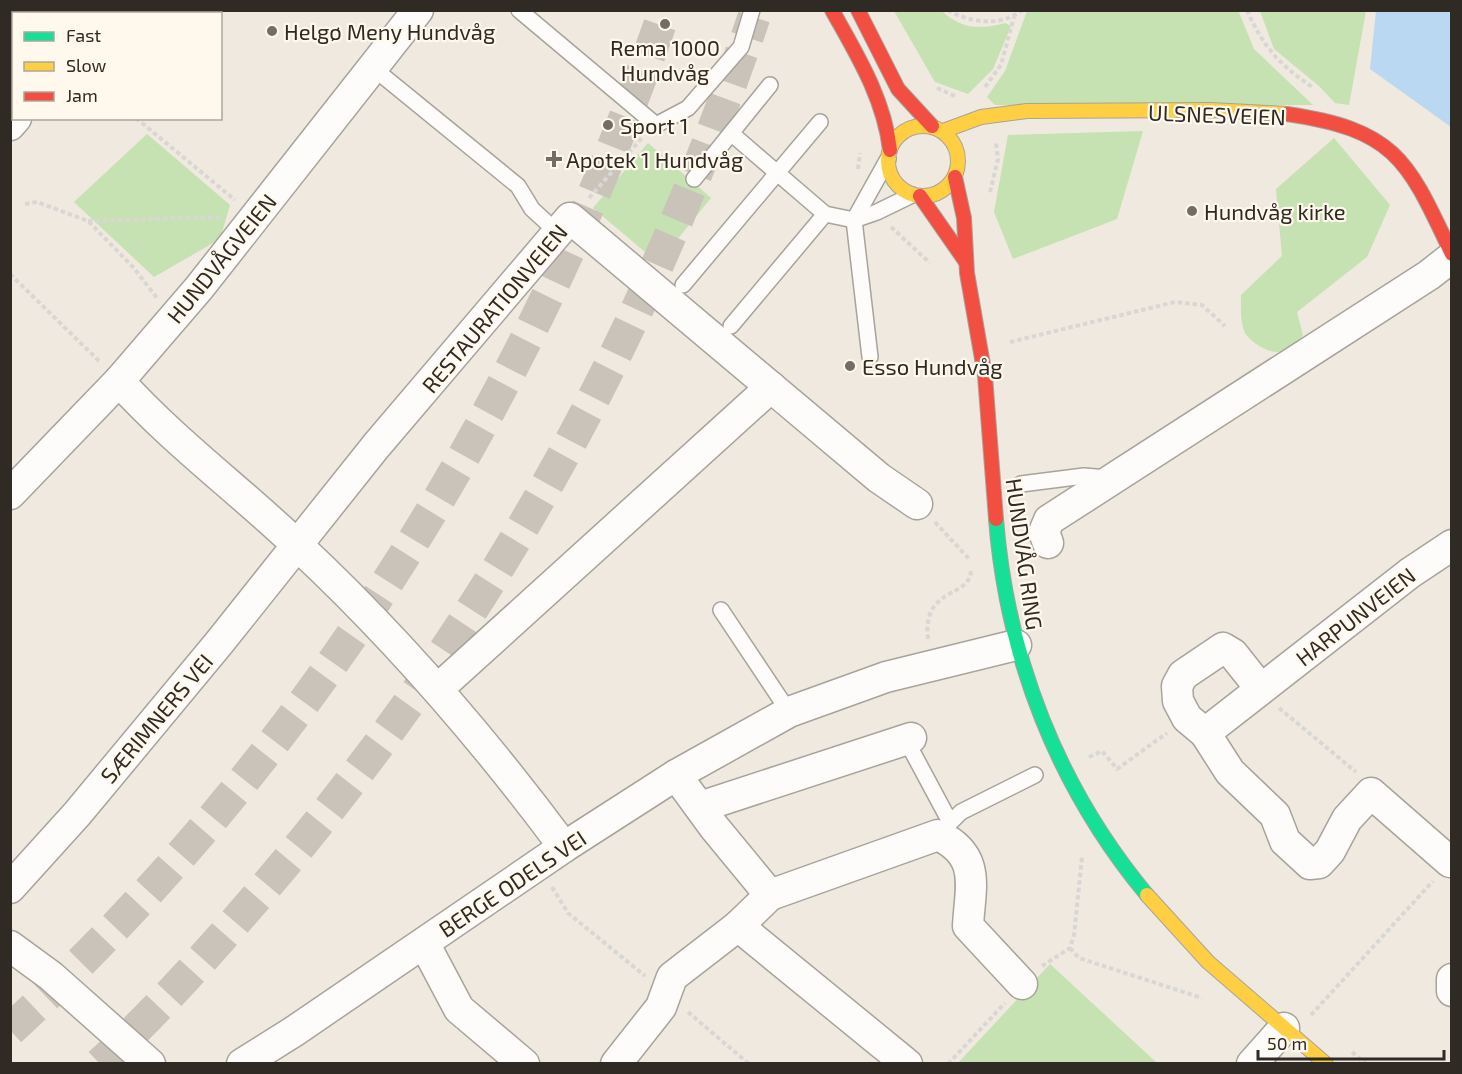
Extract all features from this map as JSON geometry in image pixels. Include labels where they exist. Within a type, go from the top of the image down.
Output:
[{"type":"main road","points":[[832,10],[879,98],[889,129],[892,178],[898,186],[916,196],[940,193],[971,151]]},
{"type":"main road","points":[[858,10],[898,89],[956,146],[957,171]]},
{"type":"main road","name":"ULSNESVEIEN","points":[[937,129],[981,117],[1022,113],[1234,110],[1287,114],[1347,125],[1387,147],[1404,163],[1418,183],[1452,256]]},
{"type":"main road","name":"ULSNESVEIEN","points":[[993,134],[1022,113]]},
{"type":"main road","points":[[889,155],[901,133],[920,126],[937,129]]},
{"type":"main road","name":"HUNDVÅG RING","points":[[957,171],[966,234],[966,262],[982,351],[999,554],[1016,645],[1036,711],[1079,800],[1116,856],[1173,927],[1298,1018],[1326,1064]]},
{"type":"main road","name":"HUNDVÅG RING","points":[[916,196],[966,262]]},
{"type":"street","name":"HUNDVÅGVEIEN","points":[[10,494],[119,381],[172,319],[418,10]]},
{"type":"street","name":"RESTAURATIONVEIEN","points":[[298,545],[376,446],[410,410],[563,225],[771,387],[879,478],[917,504]]},
{"type":"street","name":"ULSNESVEIEN","points":[[1048,543],[1044,532],[1049,520],[1429,275],[1452,256]]},
{"type":"street","points":[[119,381],[152,415],[298,545],[439,688],[506,769],[564,847]]},
{"type":"street","points":[[439,688],[771,387]]},
{"type":"street","name":"SÆRIMNERS VEI","points":[[10,888],[77,814],[298,545]]},
{"type":"street","name":"HARPUNVEIEN","points":[[1196,726],[1260,688],[1378,600],[1410,573],[1452,545]]},
{"type":"street","name":"BERGE ODELS VEI","points":[[242,1064],[540,866],[564,847],[676,775],[789,712],[886,677],[1016,645]]},
{"type":"street","points":[[1260,688],[1233,654],[1223,648],[1217,650],[1179,679],[1178,701],[1230,772],[1275,815],[1285,841],[1310,864],[1319,863],[1330,851],[1347,819],[1371,793],[1451,862]]},
{"type":"street","points":[[700,807],[909,739]]},
{"type":"street","points":[[676,775],[770,895]]},
{"type":"street","points":[[616,1064],[661,1007],[672,977],[738,926],[770,895],[944,829],[961,851],[972,873],[968,926],[1022,984]]},
{"type":"street","points":[[738,926],[907,1064]]},
{"type":"street","points":[[424,943],[459,1010],[524,1064]]},
{"type":"street","points":[[10,946],[51,976],[150,1064]]},
{"type":"street","points":[[1452,979],[1452,991]]},
{"type":"street","points":[[1252,1064],[1298,1018]]},
{"type":"lane","points":[[519,10],[656,125],[688,108],[734,56],[741,47],[752,10]]},
{"type":"lane","points":[[372,67],[518,186],[532,209],[563,225]]},
{"type":"lane","points":[[694,179],[770,85]]},
{"type":"lane","points":[[683,285],[820,122]]},
{"type":"lane","points":[[732,134],[825,214],[854,220],[916,196]]},
{"type":"lane","points":[[870,357],[854,220],[889,155]]},
{"type":"lane","points":[[731,326],[825,214]]},
{"type":"lane","points":[[1021,484],[1084,476],[1114,480]]},
{"type":"lane","points":[[721,610],[789,712]]},
{"type":"lane","points":[[909,739],[944,829],[961,812],[1035,775]]},
{"type":"path","points":[[948,10],[959,17],[976,21],[999,21],[1014,17],[1022,10]]},
{"type":"path","points":[[1247,10],[1266,48],[1276,59],[1318,92]]},
{"type":"path","points":[[982,90],[1001,65],[1014,17]]},
{"type":"path","points":[[931,85],[960,98]]},
{"type":"path","points":[[138,120],[254,217]]},
{"type":"path","points":[[563,225],[656,125]]},
{"type":"path","points":[[988,198],[998,159],[993,134]]},
{"type":"path","points":[[25,204],[37,202],[88,221],[154,217],[254,217]]},
{"type":"path","points":[[883,220],[931,264],[940,265]]},
{"type":"path","points":[[88,221],[133,267],[172,319]]},
{"type":"path","points":[[10,274],[119,381]]},
{"type":"path","points":[[1009,342],[1175,302],[1202,305],[1225,326]]},
{"type":"path","points":[[1008,332],[1011,353]]},
{"type":"path","points":[[917,504],[969,557],[971,567],[971,575],[967,582],[940,600],[929,614],[927,623],[932,666]]},
{"type":"path","points":[[1260,688],[1295,722],[1370,783],[1371,793]]},
{"type":"path","points":[[1081,749],[1086,759],[1102,751],[1117,769],[1196,726]]},
{"type":"path","points":[[1083,848],[1074,935],[1070,948],[1075,955],[1209,1000]]},
{"type":"path","points":[[1319,1024],[1298,1018],[1451,862]]},
{"type":"path","points":[[540,866],[568,913],[749,1064]]},
{"type":"path","points":[[1346,1047],[1366,1064]]},
{"type":"green space","points":[[1238,10],[1254,49],[1313,105],[995,105],[987,97],[1005,71],[1027,11]]},
{"type":"green space","points":[[894,11],[942,11],[964,25],[988,27],[1005,23],[1011,26],[993,69],[968,94],[935,82]]},
{"type":"green space","points":[[1260,11],[1366,11],[1349,105],[1335,103],[1319,86],[1274,49]]},
{"type":"green space","points":[[1143,131],[1117,219],[1013,259],[994,212],[1008,135]]},
{"type":"green space","points":[[147,134],[230,205],[220,239],[154,277],[74,202]]},
{"type":"green space","points":[[1334,138],[1390,205],[1367,257],[1297,312],[1303,335],[1294,346],[1279,352],[1266,349],[1250,339],[1243,329],[1241,295],[1282,256],[1276,189]]},
{"type":"green space","points":[[648,143],[711,198],[658,263],[593,208]]},
{"type":"green space","points":[[1050,964],[1157,1063],[957,1064]]},
{"type":"water","points":[[1376,11],[1451,11],[1451,127],[1370,69]]},
{"type":"tunnel","points":[[10,1030],[120,922],[222,807],[315,687],[401,561],[479,430],[548,294],[611,154],[665,10]]},
{"type":"tunnel","points":[[100,1064],[207,954],[267,885],[347,786],[421,685],[490,582],[552,475],[610,365],[663,253],[711,137],[754,17]]},
{"type":"traffic: fast","points":[[996,519],[1002,571],[1012,621],[1025,671],[1042,719],[1087,811],[1115,854],[1147,895]]},
{"type":"traffic: slow","points":[[943,131],[981,117],[1027,111],[1211,110],[1287,114]]},
{"type":"traffic: slow","points":[[916,126],[930,126],[943,132],[952,141],[958,154],[958,161],[956,174],[948,186],[930,196],[916,196],[903,190],[894,181],[888,168],[888,154],[894,141],[903,132],[916,126]]},
{"type":"traffic: slow","points":[[1147,895],[1208,962],[1326,1064]]},
{"type":"traffic: jam","points":[[832,10],[860,60],[876,95],[890,150]]},
{"type":"traffic: jam","points":[[858,10],[898,89],[932,126]]},
{"type":"traffic: jam","points":[[1287,114],[1324,121],[1353,130],[1376,141],[1394,155],[1423,195],[1452,254]]},
{"type":"traffic: jam","points":[[955,177],[964,218],[967,273],[985,376],[996,519]]},
{"type":"traffic: jam","points":[[920,196],[966,262]]},
{"type":"place","name":"Rema 1000 Hundvåg","points":[[665,24]]},
{"type":"place","name":"Helgø Meny Hundvåg","points":[[272,31]]},
{"type":"place","name":"Sport 1","points":[[608,125]]},
{"type":"place","name":"Apotek 1 Hundvåg","points":[[554,159]]},
{"type":"place","name":"Hundvåg kirke","points":[[1192,211]]},
{"type":"place","name":"Esso Hundvåg","points":[[850,366]]}]
